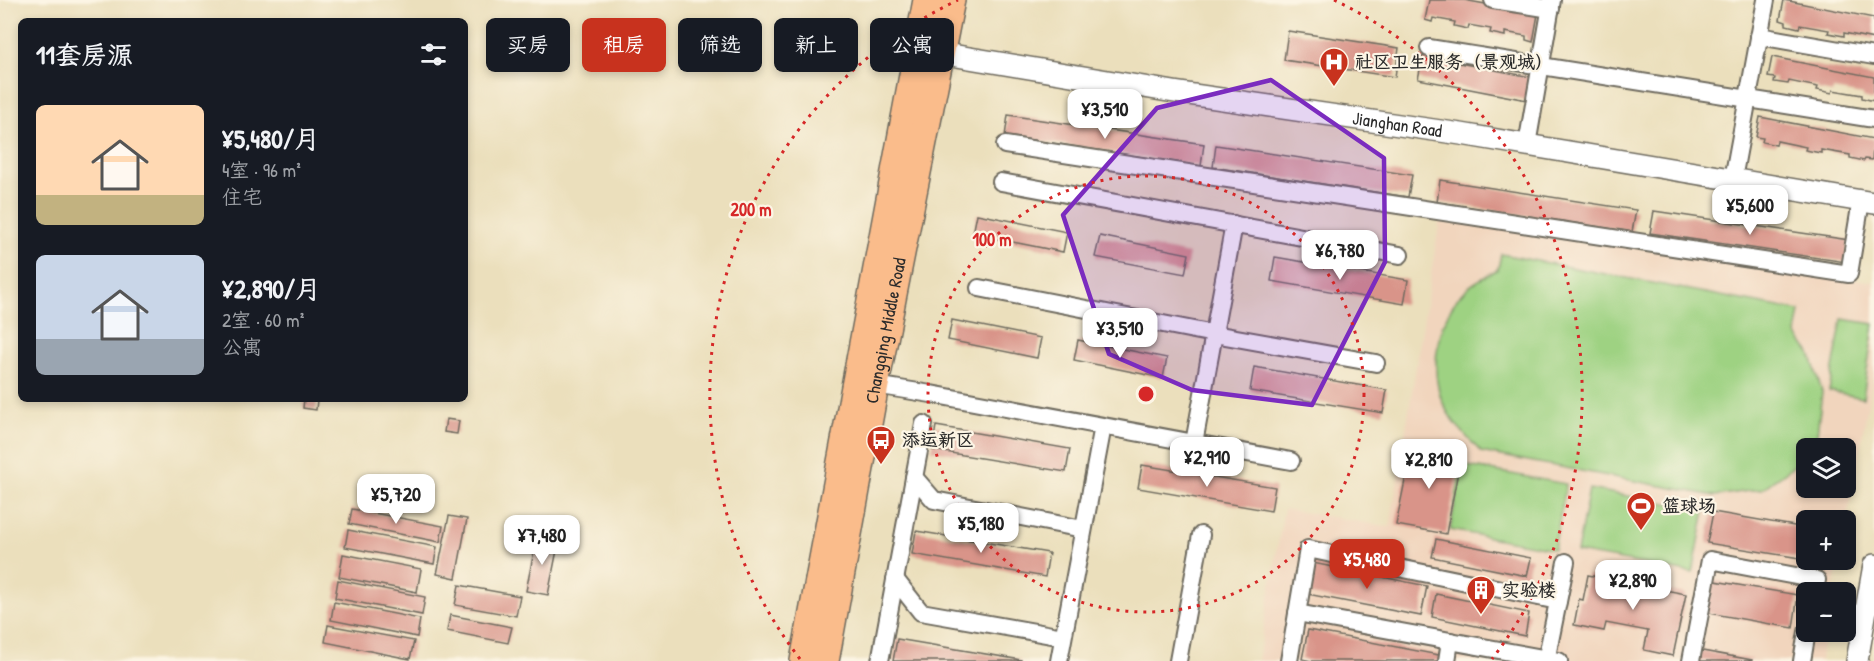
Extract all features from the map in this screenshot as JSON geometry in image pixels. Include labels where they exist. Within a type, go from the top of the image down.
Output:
[{"type":"main road","name":"Changqing Middle Road","points":[[927,0],[928,18]]},
{"type":"main road","name":"Changqing Middle Road","points":[[943,18],[951,0]]},
{"type":"main road","name":"Changqing Middle Road","points":[[804,661],[925,72]]},
{"type":"main road","name":"Changqing Middle Road","points":[[825,661],[875,385],[926,72]]},
{"type":"street","points":[[1493,0],[1551,5],[1527,145]]},
{"type":"street","points":[[1733,179],[1766,0]]},
{"type":"street","points":[[1759,36],[1874,56]]},
{"type":"street","points":[[1429,48],[1874,119]]},
{"type":"street","name":"Jianghan Road","points":[[954,56],[1185,94],[1527,145],[1868,202]]},
{"type":"street","points":[[1005,145],[1849,274],[1868,202]]},
{"type":"street","points":[[1001,182],[1400,255]]},
{"type":"street","points":[[1194,443],[1234,224]]},
{"type":"street","points":[[979,288],[1376,363]]},
{"type":"street","points":[[875,385],[1291,461]]},
{"type":"street","points":[[880,661],[924,424]]},
{"type":"street","points":[[1059,661],[1103,426]]},
{"type":"street","points":[[914,477],[934,500],[1083,529]]},
{"type":"street","points":[[1178,661],[1201,535]]},
{"type":"street","points":[[1289,661],[1308,549],[1558,602]]},
{"type":"street","points":[[1691,661],[1710,560],[1817,580],[1816,582]]},
{"type":"street","points":[[1298,613],[1551,660],[1558,602],[1566,562]]},
{"type":"street","points":[[1857,661],[1874,565]]},
{"type":"street","points":[[895,579],[921,612],[1063,637]]},
{"type":"street","points":[[1447,661],[1450,641]]},
{"type":"street","points":[[1802,661],[1805,642]]},
{"type":"highlighted area","points":[[1271,80],[1384,158],[1385,262],[1312,405],[1192,390],[1109,354],[1063,215],[1157,108]]},
{"type":"shaded area","points":[[1440,219],[1874,282],[1874,373],[1856,469],[1856,438],[1814,438],[1817,434],[1810,353],[1796,334],[1501,254],[1498,269],[1463,291],[1441,328],[1796,464],[1796,498],[1851,498],[1848,510],[1796,510],[1796,570],[1837,570],[1835,582],[1796,582],[1796,642],[1824,642],[1820,661],[1258,661],[1284,509],[1390,527]]},
{"type":"green space","points":[[1501,254],[1800,311],[1796,334],[1810,353],[1822,392],[1817,434],[1814,438],[1796,438],[1796,464],[1762,489],[1715,496],[1481,452],[1459,428],[1445,408],[1438,387],[1436,358],[1442,329],[1454,303],[1470,286],[1498,269]]},
{"type":"green space","points":[[1842,319],[1874,324],[1863,398],[1829,391]]},
{"type":"green space","points":[[1462,465],[1566,484],[1554,549],[1450,530]]},
{"type":"green space","name":"篮球场","points":[[1589,489],[1705,510],[1693,573],[1577,552]]},
{"type":"building","points":[[1429,0],[1464,0],[1538,14],[1533,42],[1526,40],[1526,36],[1505,32],[1505,36],[1490,33],[1491,29],[1469,25],[1468,29],[1454,26],[1455,22],[1433,18],[1432,22],[1425,20]]},
{"type":"building","points":[[1784,0],[1874,18],[1874,39],[1844,33],[1844,36],[1828,33],[1829,30],[1800,25],[1799,28],[1786,25],[1786,22],[1780,20]]},
{"type":"building","points":[[1288,31],[1399,48],[1395,77],[1284,60]]},
{"type":"building","points":[[1423,56],[1531,77],[1527,100],[1418,79]]},
{"type":"building","points":[[1772,57],[1874,77],[1874,101],[1862,98],[1862,95],[1833,90],[1832,93],[1817,90],[1818,87],[1789,81],[1788,84],[1774,82],[1775,78],[1768,77]]},
{"type":"building","points":[[1008,115],[1204,144],[1201,166],[1005,136]]},
{"type":"building","points":[[1760,117],[1874,139],[1872,160],[1865,159],[1864,161],[1850,158],[1850,155],[1821,150],[1821,153],[1805,150],[1806,147],[1777,141],[1776,145],[1762,142],[1763,138],[1756,137]]},
{"type":"building","points":[[1216,145],[1412,175],[1408,197],[1213,167]]},
{"type":"building","points":[[1440,180],[1636,210],[1632,232],[1437,202]]},
{"type":"building","points":[[1654,211],[1849,240],[1846,262],[1650,233]]},
{"type":"building","points":[[977,214],[1067,232],[1063,252],[973,234]]},
{"type":"building","points":[[1100,236],[1189,254],[1185,274],[1095,257]]},
{"type":"building","points":[[1275,257],[1408,280],[1404,304],[1271,281]]},
{"type":"building","points":[[952,320],[1041,338],[1037,358],[948,340]]},
{"type":"building","points":[[1078,340],[1167,358],[1163,378],[1074,360]]},
{"type":"building","points":[[1254,367],[1387,390],[1383,413],[1250,391]]},
{"type":"building","points":[[304,402],[317,402],[316,410],[303,408]]},
{"type":"building","points":[[446,419],[459,421],[457,434],[444,432]]},
{"type":"building","points":[[936,426],[1070,449],[1066,472],[932,450]]},
{"type":"building","points":[[1412,446],[1461,456],[1446,534],[1396,525]]},
{"type":"building","points":[[1142,465],[1275,487],[1271,511],[1138,488]]},
{"type":"building","points":[[352,509],[443,526],[440,542],[349,524]]},
{"type":"building","points":[[1713,512],[1796,526],[1796,557],[1707,543]]},
{"type":"building","points":[[449,516],[467,519],[456,578],[437,574]]},
{"type":"building","points":[[348,530],[437,547],[434,564],[345,547]]},
{"type":"building","points":[[916,531],[1049,553],[1045,577],[912,554]]},
{"type":"building","points":[[537,536],[559,540],[548,595],[526,591]]},
{"type":"building","points":[[1436,539],[1531,558],[1527,576],[1432,557]]},
{"type":"building","points":[[343,554],[421,569],[417,592],[339,577]]},
{"type":"building","points":[[1313,563],[1427,586],[1421,616],[1307,594]]},
{"type":"building","points":[[1588,575],[1686,594],[1673,656],[1644,650],[1648,631],[1606,623],[1604,631],[1574,625],[1579,599],[1583,600]]},
{"type":"building","points":[[338,580],[425,597],[422,615],[335,598]]},
{"type":"building","points":[[1709,580],[1796,595],[1793,628],[1703,612]]},
{"type":"building","points":[[459,585],[520,596],[516,616],[455,605]]},
{"type":"building","name":"实验楼","points":[[1436,594],[1529,613],[1525,636],[1432,617]]},
{"type":"building","points":[[334,602],[420,619],[417,637],[331,620]]},
{"type":"building","points":[[450,615],[512,627],[508,643],[447,631]]},
{"type":"building","points":[[328,625],[414,641],[410,659],[325,642]]},
{"type":"building","points":[[1308,630],[1444,656],[1443,661],[1311,661],[1302,659]]},
{"type":"building","points":[[897,639],[1021,660],[1021,661],[893,661]]},
{"type":"building","points":[[1697,650],[1752,660],[1752,661],[1695,661]]},
{"type":"place","name":"社区卫生服务（景观城）","points":[[1334,88]]},
{"type":"place","name":"添运新区","points":[[881,466]]},
{"type":"place","name":"篮球场","points":[[1641,532]]},
{"type":"place","name":"实验楼","points":[[1481,616]]}]
